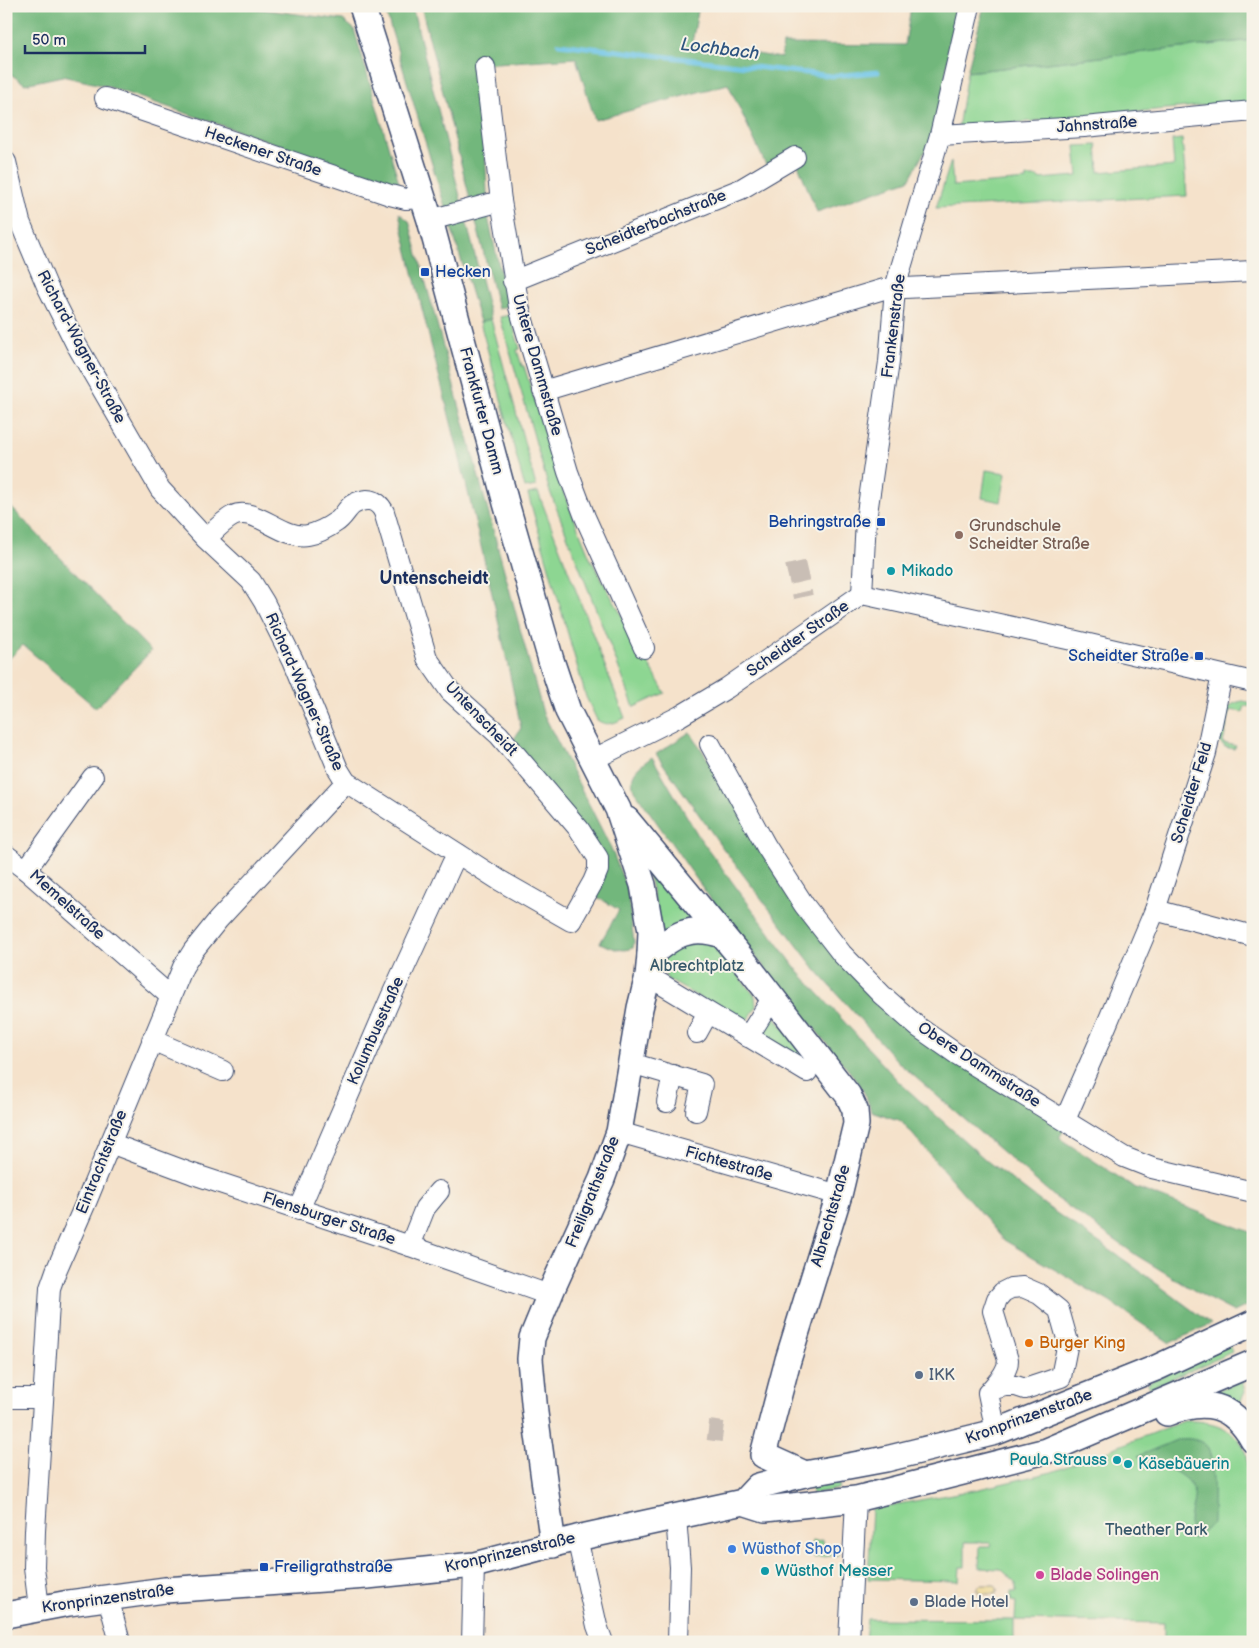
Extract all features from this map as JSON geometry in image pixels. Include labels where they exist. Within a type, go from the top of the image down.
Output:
[{"type":"main road","name":"Frankfurter Damm","points":[[362,6],[426,208],[550,660],[568,711],[618,809]]},
{"type":"main road","name":"Albrechtstraße","points":[[618,809],[773,997],[848,1095],[855,1110],[856,1124],[838,1195],[788,1360],[763,1455],[743,1502]]},
{"type":"main road","name":"Freiligrathstraße","points":[[565,1541],[535,1413],[530,1360],[532,1338],[549,1295],[602,1179],[619,1132],[649,966],[651,931],[643,885],[618,809]]},
{"type":"main road","points":[[649,966],[670,939],[682,933],[711,931],[722,935]]},
{"type":"main road","name":"Kronprinzenstraße","points":[[743,1502],[758,1486],[804,1474],[850,1467],[996,1432],[1148,1372],[1253,1323]]},
{"type":"main road","name":"Kronprinzenstraße","points":[[6,1615],[38,1608],[165,1590],[367,1576],[474,1565],[565,1541],[743,1502],[765,1509],[856,1499],[1046,1451],[1253,1363]]},
{"type":"main road","points":[[1046,1451],[1098,1440],[1179,1408],[1193,1405],[1214,1406],[1228,1412],[1236,1417],[1253,1440]]},
{"type":"main road","points":[[763,1455],[804,1474]]},
{"type":"main road","points":[[850,1467],[856,1499]]},
{"type":"street","name":"Frankenstraße","points":[[862,594],[866,520],[890,362],[895,288],[940,135],[970,6]]},
{"type":"street","name":"Untere Dammstraße","points":[[485,67],[513,281],[519,307],[568,472],[585,516],[644,648]]},
{"type":"street","name":"Heckener Straße","points":[[105,98],[426,208],[502,201]]},
{"type":"street","name":"Jahnstraße","points":[[940,135],[1084,126],[1253,111]]},
{"type":"street","name":"Scheidterbachstraße","points":[[513,281],[741,189],[795,157]]},
{"type":"street","name":"Richard-Wagner-Straße","points":[[6,162],[20,222],[47,286],[76,344],[160,489],[206,538],[251,581],[264,602],[294,660],[338,769],[346,782],[499,880],[572,921]]},
{"type":"street","points":[[544,391],[884,289],[1253,271]]},
{"type":"street","name":"Untenscheidt","points":[[206,538],[232,517],[239,514],[251,515],[290,534],[309,535],[338,521],[352,506],[363,500],[372,500],[380,504],[427,658],[450,691],[499,735],[579,829],[598,858],[598,870],[572,921]]},
{"type":"street","name":"Scheidter Straße","points":[[592,760],[680,716],[738,681],[862,594],[1253,682]]},
{"type":"street","name":"Scheidter Feld","points":[[1065,1120],[1155,910],[1206,753],[1222,675]]},
{"type":"street","name":"Obere Dammstraße","points":[[710,744],[766,846],[804,904],[842,954],[882,995],[918,1027],[958,1055],[1124,1157],[1152,1168],[1253,1192]]},
{"type":"street","name":"Memelstraße","points":[[93,777],[26,870],[170,996]]},
{"type":"street","name":"Eintrachtstraße","points":[[38,1608],[34,1567],[35,1539],[50,1288],[56,1271],[170,996],[193,950],[218,920],[346,782]]},
{"type":"street","name":"Kolumbusstraße","points":[[299,1210],[390,997],[458,854]]},
{"type":"street","points":[[6,855],[26,870]]},
{"type":"street","points":[[1155,910],[1253,936]]},
{"type":"street","points":[[649,966],[708,1013],[807,1072]]},
{"type":"street","points":[[748,1037],[773,997]]},
{"type":"street","points":[[697,1032],[708,1013]]},
{"type":"street","points":[[152,1040],[223,1071]]},
{"type":"street","points":[[631,1063],[702,1084],[696,1111]]},
{"type":"street","points":[[667,1102],[673,1075]]},
{"type":"street","name":"Fichtestraße","points":[[619,1132],[838,1195]]},
{"type":"street","name":"Flensburger Straße","points":[[110,1143],[549,1295]]},
{"type":"street","points":[[410,1246],[425,1208],[439,1191]]},
{"type":"street","points":[[1023,1287],[1044,1298],[1058,1310],[1068,1342],[1061,1377],[1025,1389],[1010,1386],[1000,1387],[988,1393],[1005,1373],[1008,1365],[993,1310],[997,1299],[1003,1292],[1011,1288],[1023,1287]]},
{"type":"street","points":[[988,1393],[996,1432]]},
{"type":"street","points":[[6,1398],[43,1398]]},
{"type":"street","points":[[848,1642],[856,1499]]},
{"type":"street","points":[[676,1517],[680,1568],[678,1642]]},
{"type":"street","points":[[565,1541],[603,1642]]},
{"type":"street","points":[[472,1642],[474,1565]]},
{"type":"street","points":[[108,1598],[120,1642]]},
{"type":"green space","points":[[6,6],[236,6],[343,20],[354,29],[400,186],[106,86],[62,76],[25,84],[6,71]]},
{"type":"green space","points":[[384,6],[412,6],[491,319],[480,322]]},
{"type":"green space","points":[[421,6],[699,6],[692,43],[781,58],[783,44],[905,45],[911,6],[957,6],[937,129],[909,180],[817,212],[795,157],[766,165],[728,84],[595,120],[576,58],[480,64],[488,217],[508,306],[498,309]]},
{"type":"green space","points":[[984,6],[1088,6],[1088,9],[1119,6],[1253,6],[1253,40],[967,72]]},
{"type":"green space","points":[[1253,40],[1253,101],[958,128],[967,72]]},
{"type":"green space","points":[[1182,139],[1187,196],[936,208],[951,161],[953,186],[1027,180],[1027,177],[1038,177],[1039,179],[1078,176],[1075,146],[1097,145],[1099,172],[1174,166],[1172,140]]},
{"type":"green space","points":[[399,213],[409,221],[543,713],[611,848],[627,889],[634,942],[633,948],[625,950],[616,949],[600,943],[619,910],[594,895],[603,875],[514,739],[521,728],[502,639],[460,457]]},
{"type":"green space","points":[[510,315],[520,349],[517,350],[522,366],[524,366],[561,486],[591,560],[665,693],[634,707],[549,489],[500,317]]},
{"type":"green space","points":[[491,319],[536,486],[525,488],[480,322]]},
{"type":"green space","points":[[986,470],[1006,473],[1001,502],[982,498]]},
{"type":"green space","points":[[538,492],[625,718],[614,723],[607,724],[597,720],[586,697],[528,494]]},
{"type":"green space","points":[[6,502],[151,651],[96,708],[23,645],[6,662]]},
{"type":"green space","points":[[1243,701],[1253,703],[1253,707],[1245,706],[1243,712],[1230,710],[1223,743],[1236,746],[1234,749],[1225,747],[1219,742],[1224,716],[1230,706]]},
{"type":"green space","points":[[690,732],[838,958],[1064,1130],[1059,1138],[1134,1187],[1253,1233],[1253,1303],[1234,1312],[1205,1297],[1136,1255],[1055,1197],[900,1064],[816,970],[722,847],[656,754]]},
{"type":"green space","points":[[652,757],[699,837],[798,971],[899,1082],[987,1161],[1049,1208],[1130,1264],[1211,1324],[1170,1343],[1110,1302],[1004,1240],[901,1121],[871,1111],[866,1096],[858,1082],[721,914],[634,790],[632,779],[636,771]]},
{"type":"green space","points":[[645,860],[695,921],[663,935]]},
{"type":"green space","name":"Albrechtplatz","points":[[692,939],[713,945],[755,996],[756,1007],[750,1017],[743,1022],[667,979],[662,968],[666,953]]},
{"type":"green space","points":[[767,1017],[775,1017],[814,1068],[759,1033]]},
{"type":"green space","points":[[1228,1343],[1232,1352],[1150,1388],[1148,1383]]},
{"type":"green space","points":[[1242,1380],[1245,1392],[1239,1405],[1213,1394],[1214,1392]]},
{"type":"green space","name":"Theather Park","points":[[1184,1421],[1217,1425],[1232,1433],[1244,1449],[1248,1474],[1250,1642],[1164,1642],[1164,1623],[1015,1620],[1016,1602],[1011,1601],[1011,1592],[1016,1592],[1016,1583],[1001,1569],[979,1568],[980,1546],[991,1546],[989,1542],[965,1542],[965,1567],[960,1567],[959,1581],[868,1579],[872,1509],[979,1489],[1052,1472]]},
{"type":"green space","points":[[1179,1439],[1191,1439],[1205,1445],[1208,1448],[1212,1463],[1213,1523],[1193,1540],[1190,1527],[1194,1497],[1192,1487],[1187,1480],[1172,1470],[1138,1456]]},
{"type":"green space","points":[[810,1482],[835,1482],[840,1486],[838,1489],[812,1494]]},
{"type":"green space","points":[[823,1540],[824,1548],[838,1547],[838,1555],[814,1558],[812,1541]]},
{"type":"green space","points":[[867,1619],[1014,1620],[1014,1642],[991,1642],[991,1640],[865,1642]]},
{"type":"sand","points":[[980,1585],[995,1585],[998,1591],[996,1591],[996,1594],[978,1594],[979,1591],[976,1590]]},
{"type":"waterway","name":"Lochbach","points":[[559,44],[832,76],[878,72]]},
{"type":"tunnel","points":[[795,563],[803,597]]},
{"type":"tunnel","points":[[708,1430],[723,1432]]},
{"type":"place","name":"Hecken","points":[[425,272]]},
{"type":"place","name":"Behringstraße","points":[[881,522]]},
{"type":"place","name":"Grundschule Scheidter Straße","points":[[959,535]]},
{"type":"place","name":"Mikado","points":[[891,571]]},
{"type":"place","name":"Scheidter Straße","points":[[1199,656]]},
{"type":"place","name":"Burger King","points":[[1029,1343]]},
{"type":"place","name":"IKK","points":[[919,1375]]},
{"type":"place","name":"Paula Strauss","points":[[1117,1460]]},
{"type":"place","name":"Käsebäuerin","points":[[1128,1464]]},
{"type":"place","name":"Wüsthof Shop","points":[[732,1549]]},
{"type":"place","name":"Freiligrathstraße","points":[[264,1567]]},
{"type":"place","name":"Wüsthof Messer","points":[[765,1571]]},
{"type":"place","name":"Blade Solingen","points":[[1040,1575]]},
{"type":"place","name":"Blade Hotel","points":[[914,1602]]},
{"type":"district","name":"Untenscheidt","points":[[434,578]]}]
